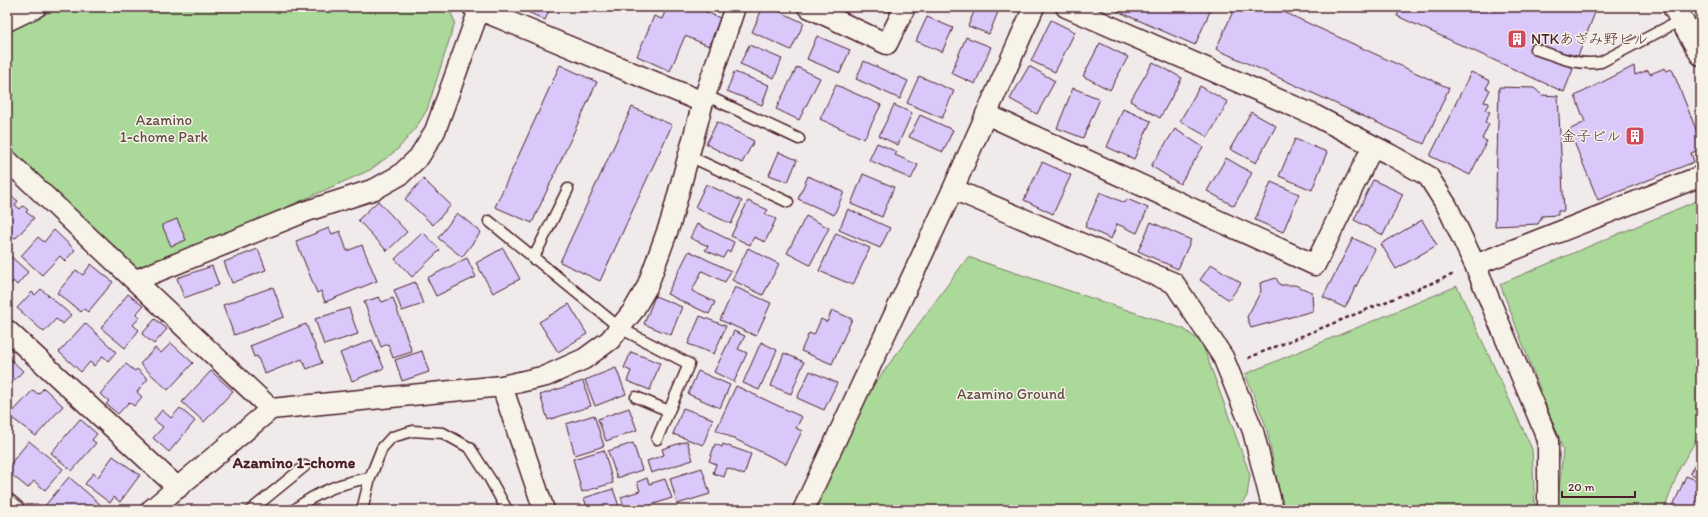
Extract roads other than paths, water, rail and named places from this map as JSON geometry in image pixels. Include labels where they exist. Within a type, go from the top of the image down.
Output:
[{"type":"street","points":[[7,21],[36,7]]},
{"type":"street","points":[[151,510],[271,408],[502,386],[546,376],[584,359],[610,340],[633,311],[647,287],[671,221],[704,98],[735,7]]},
{"type":"street","points":[[808,7],[887,44],[905,7]]},
{"type":"street","points":[[803,510],[953,189],[1034,7]]},
{"type":"street","points":[[1066,7],[1314,115],[1428,176],[1447,206],[1475,265],[1548,440],[1548,510]]},
{"type":"street","points":[[136,280],[307,211],[375,188],[400,175],[419,157],[436,131],[476,8],[704,98]]},
{"type":"street","points":[[1678,13],[1701,54]]},
{"type":"street","points":[[986,114],[1315,265],[1373,146]]},
{"type":"street","points":[[7,160],[271,408]]},
{"type":"street","points":[[1475,265],[1701,176]]},
{"type":"street","points":[[953,189],[1174,283],[1226,366],[1253,431],[1273,510]]},
{"type":"street","points":[[7,330],[178,488]]},
{"type":"street","points":[[502,386],[542,510]]},
{"type":"street","points":[[7,504],[14,510]]},
{"type":"lane","points":[[1535,49],[1576,63],[1587,64],[1601,62],[1678,13]]},
{"type":"lane","points":[[704,98],[799,139]]},
{"type":"lane","points":[[689,156],[788,202]]},
{"type":"lane","points":[[533,259],[568,189]]},
{"type":"lane","points":[[489,221],[533,259],[620,328],[689,364],[657,439]]},
{"type":"lane","points":[[636,397],[669,411]]},
{"type":"lane","points":[[362,510],[370,478],[382,448],[392,437],[413,431],[443,433],[470,448],[490,479],[507,510]]},
{"type":"lane","points":[[251,510],[305,466]]},
{"type":"lane","points":[[294,510],[322,491],[351,481],[370,478]]},
{"type":"place","name":"NTKあざみ野ビル","points":[[1517,39]]},
{"type":"place","name":"金子ビル","points":[[1635,136]]},
{"type":"district","name":"Azamino 1-chome","points":[[294,462]]},
{"type":"park label","name":"Azamino 1-chome Park","points":[[164,128]]},
{"type":"park label","name":"Azamino Ground","points":[[1011,394]]}]
